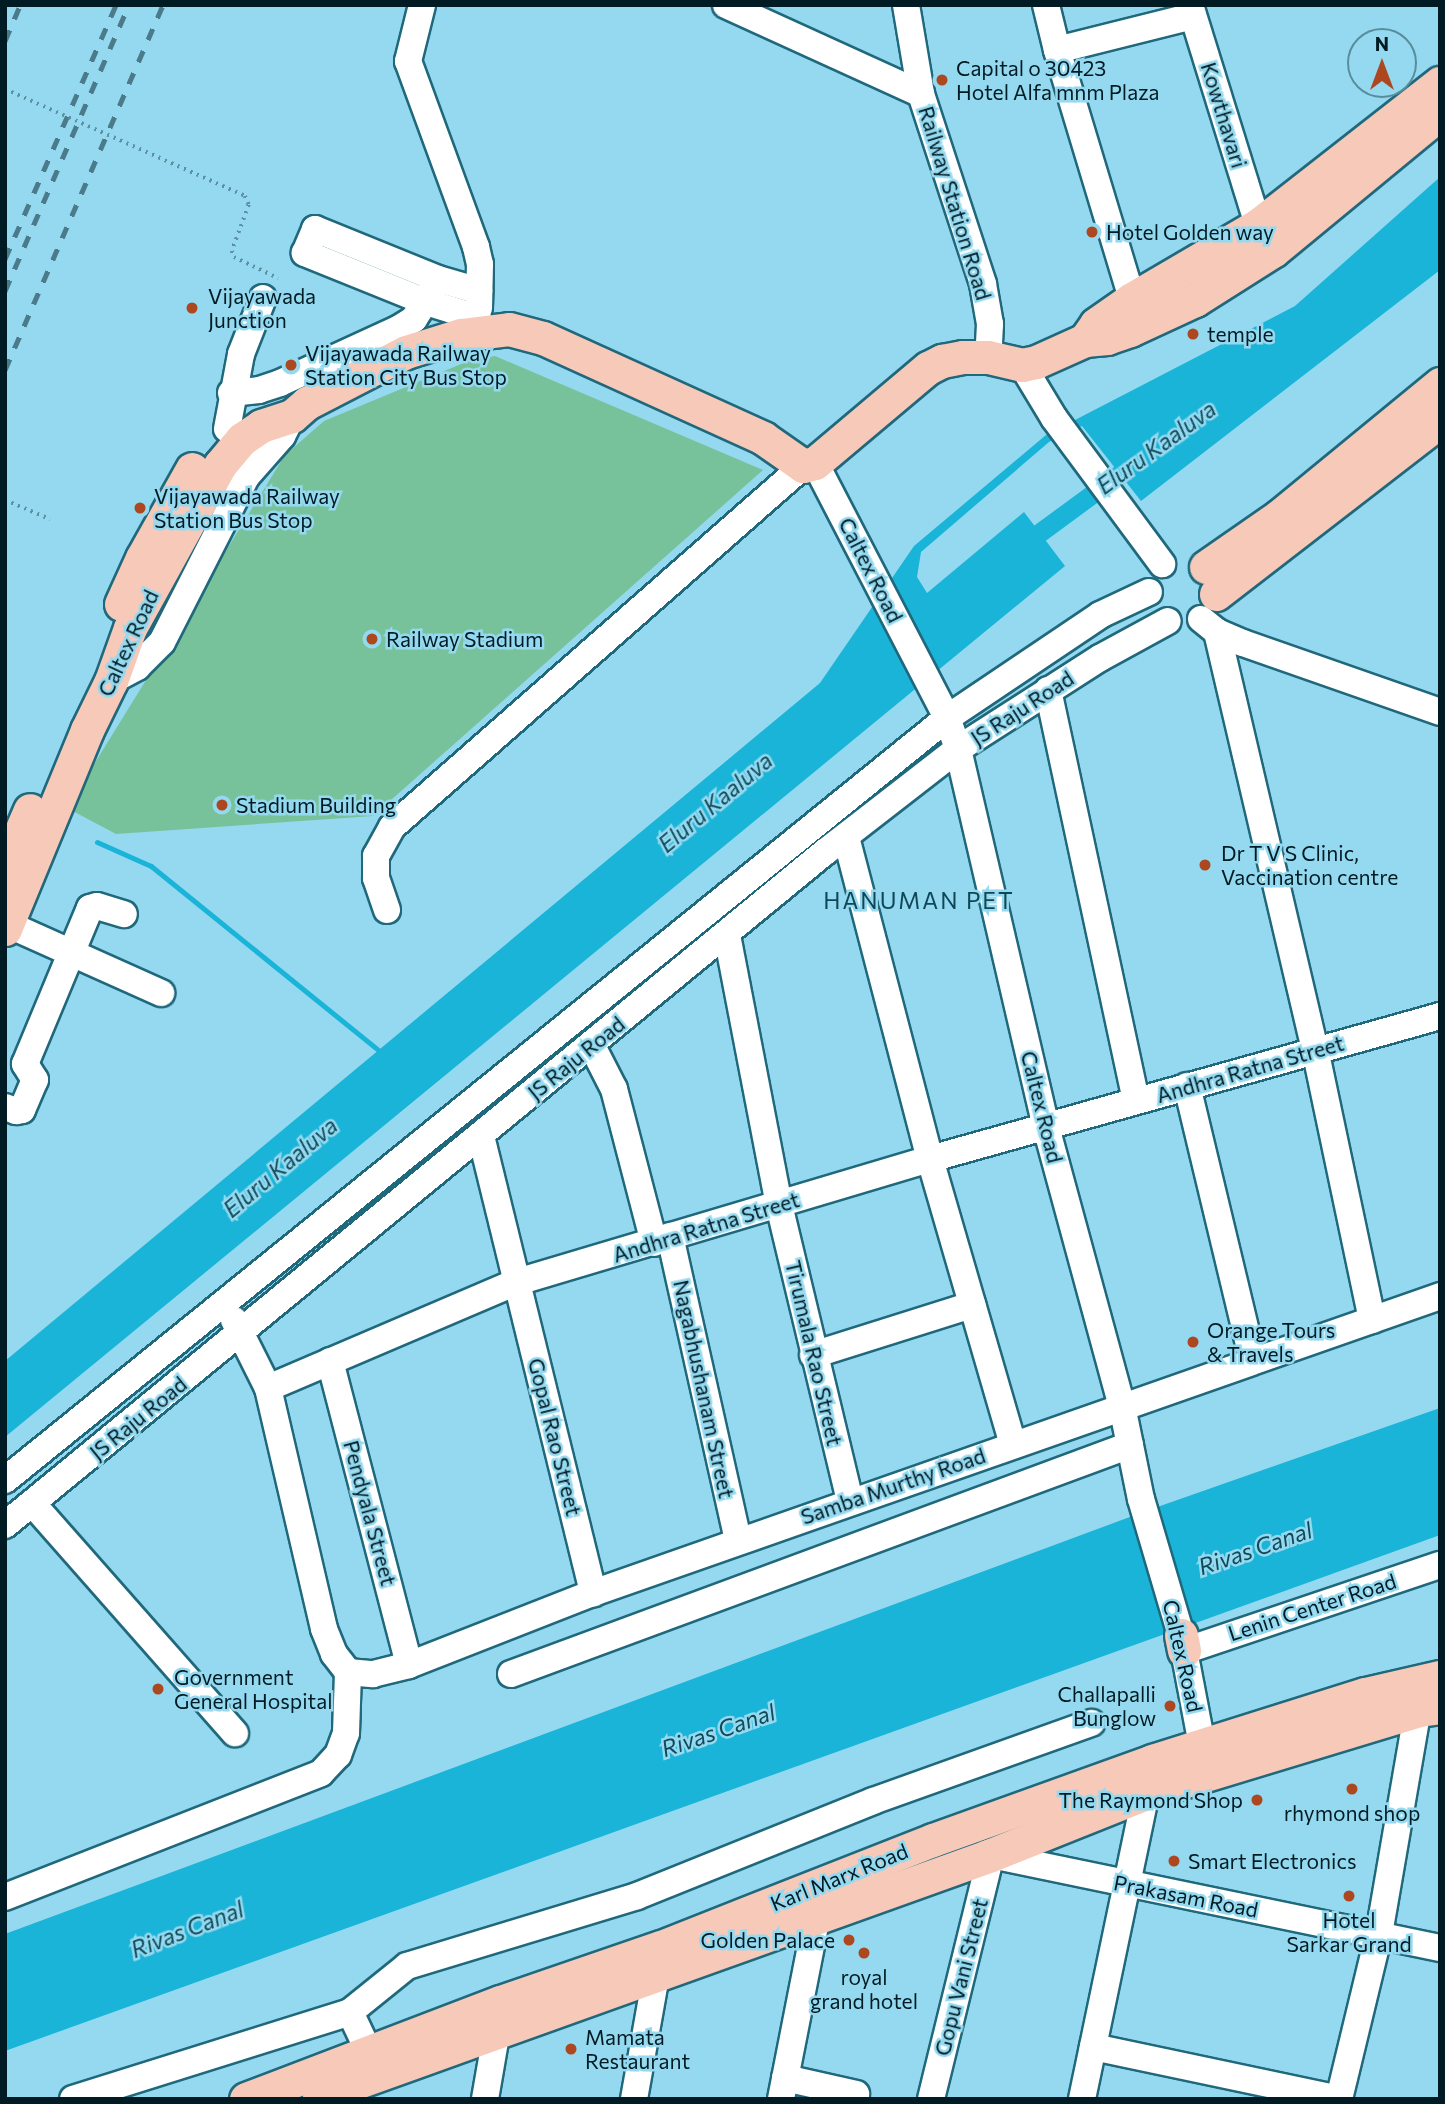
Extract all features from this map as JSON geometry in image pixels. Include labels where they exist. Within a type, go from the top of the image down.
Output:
[{"type":"main road","points":[[1085,340],[1097,324],[1132,299],[1258,225],[1440,83]]},
{"type":"main road","points":[[801,460],[928,368],[963,356],[1022,365],[1085,340],[1107,338],[1130,330],[1195,300],[1274,250],[1440,113]]},
{"type":"main road","name":"Caltex Road","points":[[6,926],[87,730],[111,681],[130,628],[220,465],[253,430],[299,409],[406,352],[478,325],[509,329],[543,338],[763,438],[801,460]]},
{"type":"main road","points":[[1210,603],[1278,517],[1440,384]]},
{"type":"main road","name":"Caltex Road","points":[[5,868],[142,558],[197,460],[227,429],[261,411],[299,409]]},
{"type":"main road","points":[[1210,603],[1440,421]]},
{"type":"main road","name":"Karl Marx Road","points":[[659,1960],[824,1884],[933,1840],[1430,1693]]},
{"type":"main road","name":"Karl Marx Road","points":[[246,2099],[298,2095],[499,2017],[659,1960],[817,1917],[991,1855],[1146,1793],[1206,1760]]},
{"type":"main road","name":"Karl Marx Road","points":[[298,2095],[369,2052],[499,2017]]},
{"type":"street","points":[[422,5],[408,61],[476,247],[480,264],[478,325]]},
{"type":"street","name":"Railway Station Road","points":[[726,5],[921,94],[983,284],[990,324],[988,358]]},
{"type":"street","points":[[906,5],[921,94]]},
{"type":"street","points":[[1046,5],[1132,299]]},
{"type":"street","points":[[1057,50],[1192,11]]},
{"type":"street","name":"Kowthavari","points":[[1192,11],[1258,225]]},
{"type":"street","points":[[227,429],[231,393],[241,354],[271,288]]},
{"type":"street","points":[[432,290],[479,291]]},
{"type":"street","points":[[231,393],[259,390],[281,383],[398,329],[414,318],[432,290]]},
{"type":"street","points":[[432,290],[478,325]]},
{"type":"street","points":[[1022,365],[1054,418],[1163,564]]},
{"type":"street","points":[[387,910],[376,878],[376,856],[392,827],[801,460]]},
{"type":"street","name":"Caltex Road","points":[[801,460],[872,571],[947,718],[958,749],[1046,1127],[1122,1406],[1141,1499],[1182,1643],[1206,1760]]},
{"type":"street","points":[[1210,603],[1185,624],[1168,621],[1154,609],[1149,592],[1152,576],[1163,564],[1185,559],[1210,603],[1315,1049],[1371,1320]]},
{"type":"street","name":"JS Raju Road","points":[[5,1480],[947,718],[1100,615],[1149,592]]},
{"type":"street","points":[[1210,603],[1440,712]]},
{"type":"street","name":"JS Raju Road","points":[[5,1525],[846,836],[958,749],[1048,690],[1168,621]]},
{"type":"street","points":[[1048,690],[1136,1101]]},
{"type":"street","points":[[846,836],[930,1159],[1013,1444]]},
{"type":"street","points":[[5,1107],[22,1110],[35,1080],[25,1064],[70,952],[93,905],[124,914]]},
{"type":"street","points":[[6,926],[161,993]]},
{"type":"street","name":"Tirumala Rao Street","points":[[727,935],[779,1205],[850,1502]]},
{"type":"street","name":"Andhra Ratna Street","points":[[268,1388],[517,1282],[1438,1012]]},
{"type":"street","name":"Nagabhushanam Street","points":[[592,1046],[614,1089],[662,1240],[738,1541]]},
{"type":"street","points":[[1187,1086],[1253,1360]]},
{"type":"street","name":"Gopal Rao Street","points":[[481,1136],[593,1592]]},
{"type":"street","name":"Samba Murthy Road","points":[[348,1672],[373,1674],[409,1665],[593,1592],[1440,1296]]},
{"type":"street","points":[[5,1897],[321,1773],[338,1755],[346,1734],[348,1672],[334,1654],[324,1629],[268,1388],[242,1333],[224,1303]]},
{"type":"street","points":[[813,1355],[972,1305]]},
{"type":"street","name":"Pendyala Street","points":[[330,1361],[409,1665]]},
{"type":"street","points":[[511,1674],[1130,1445]]},
{"type":"street","points":[[32,1503],[235,1732]]},
{"type":"street","name":"Lenin Center Road","points":[[1182,1643],[1440,1565]]},
{"type":"street","points":[[1093,2048],[1339,2099],[1379,1934],[1430,1693]]},
{"type":"street","points":[[74,2099],[350,2012],[407,1966],[637,1896],[873,1801],[1091,1723]]},
{"type":"street","points":[[1082,2099],[1146,1793]]},
{"type":"street","name":"Prakasam Road","points":[[933,1840],[1127,1885],[1440,1948]]},
{"type":"street","name":"Gopu Vani Street","points":[[931,2099],[991,1855]]},
{"type":"street","points":[[824,1884],[783,2089],[856,2094]]},
{"type":"street","points":[[634,2099],[659,1960]]},
{"type":"street","points":[[350,2012],[369,2052]]},
{"type":"street","points":[[485,2099],[499,2017]]},
{"type":"path","points":[[5,89],[245,196],[249,205],[247,215],[232,251],[241,263],[271,288]]},
{"type":"path","points":[[5,500],[50,519]]},
{"type":"green space","name":"Railway Stadium","points":[[495,356],[763,470],[373,816],[116,834],[67,808],[285,455],[324,421],[466,362]]},
{"type":"water","points":[[1440,177],[1440,270],[1141,501],[1082,426],[1049,442],[921,552],[917,577],[927,593],[1024,512],[1065,566],[5,1437],[5,1361],[820,683],[914,546],[1046,435],[1295,306]]},
{"type":"water","name":"Rivas Canal","points":[[1440,1408],[1440,1535],[5,2051],[5,1934],[1146,1511]]},
{"type":"waterway","name":"Eluru Kaaluva","points":[[1020,547],[1140,459]]},
{"type":"waterway","points":[[97,842],[151,866],[383,1054]]},
{"type":"railway","points":[[5,41],[20,5]]},
{"type":"railway","points":[[5,259],[116,5]]},
{"type":"railway","points":[[5,291],[129,5]]},
{"type":"railway","points":[[5,370],[163,5]]},
{"type":"place","name":"Capital o 30423 Hotel Alfa mnm Plaza","points":[[942,80]]},
{"type":"place","name":"Hotel Golden way","points":[[1092,232]]},
{"type":"place","name":"Vijayawada Junction","points":[[192,308]]},
{"type":"place","name":"temple","points":[[1193,334]]},
{"type":"place","name":"Vijayawada Railway Station City Bus Stop","points":[[291,365]]},
{"type":"place","name":"Vijayawada Railway Station Bus Stop","points":[[140,508]]},
{"type":"place","name":"Railway Stadium","points":[[372,639]]},
{"type":"place","name":"Stadium Building","points":[[222,805]]},
{"type":"place","name":"Dr T V S Clinic, Vaccination centre","points":[[1205,865]]},
{"type":"place","name":"Orange Tours & Travels","points":[[1193,1342]]},
{"type":"place","name":"Government General Hospital","points":[[158,1689]]},
{"type":"place","name":"Challapalli Bunglow","points":[[1170,1706]]},
{"type":"place","name":"rhymond shop","points":[[1352,1789]]},
{"type":"place","name":"The Raymond Shop","points":[[1257,1800]]},
{"type":"place","name":"Smart Electronics","points":[[1174,1861]]},
{"type":"place","name":"Hotel Sarkar Grand","points":[[1349,1896]]},
{"type":"place","name":"Golden Palace","points":[[849,1940]]},
{"type":"place","name":"royal grand hotel","points":[[864,1953]]},
{"type":"place","name":"Mamata Restaurant","points":[[571,2049]]},
{"type":"district","name":"HANUMAN PET","points":[[919,900]]}]
